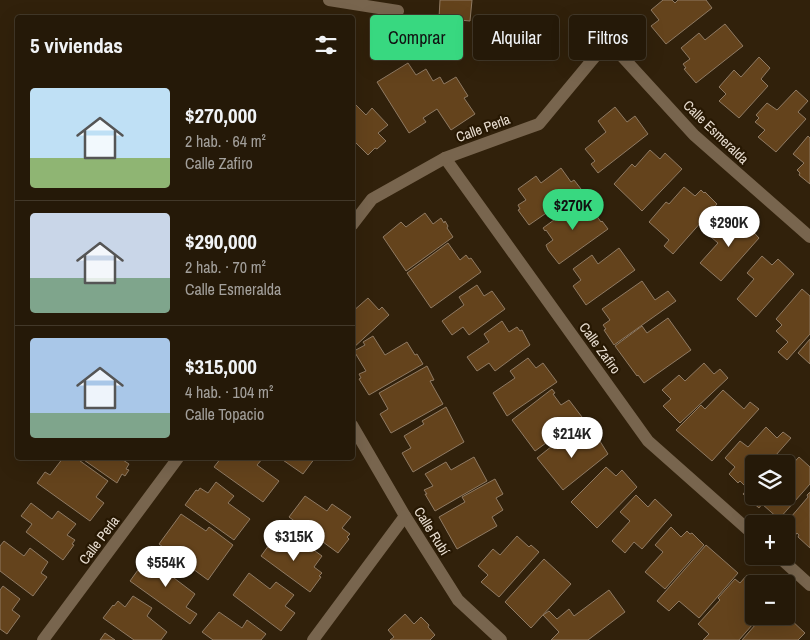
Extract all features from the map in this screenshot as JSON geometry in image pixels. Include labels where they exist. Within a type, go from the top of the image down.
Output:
[{"type":"street","points":[[329,0],[398,11]]},
{"type":"street","name":"Calle Perla","points":[[355,221],[372,199],[445,158],[539,124],[592,60]]},
{"type":"street","name":"Calle Esmeralda","points":[[626,60],[694,135],[810,237]]},
{"type":"street","name":"Calle Zafiro","points":[[445,158],[648,441],[745,527]]},
{"type":"street","name":"Calle Rubí","points":[[355,430],[405,516],[458,600],[501,640]]},
{"type":"street","name":"Calle Perla","points":[[43,640],[177,460]]},
{"type":"street","points":[[314,640],[405,516]]},
{"type":"street","points":[[788,565],[810,585]]},
{"type":"building","points":[[440,0],[472,0],[470,21],[463,20],[463,15],[439,15]]},
{"type":"building","points":[[663,0],[672,0],[675,3],[678,0],[706,0],[712,8],[666,44],[651,26],[659,20],[651,10]]},
{"type":"building","points":[[725,24],[743,46],[696,83],[684,69],[686,68],[683,64],[690,59],[681,48],[699,33],[705,40]]},
{"type":"building","points":[[759,57],[770,68],[761,79],[768,86],[739,118],[719,101],[726,94],[719,87],[734,70],[741,77]]},
{"type":"building","points":[[408,63],[416,75],[426,69],[433,81],[440,77],[444,84],[456,77],[468,96],[464,98],[475,114],[451,130],[437,109],[423,118],[426,122],[409,133],[377,82]]},
{"type":"building","points":[[796,90],[808,101],[798,112],[806,119],[776,152],[758,137],[765,130],[755,122],[759,118],[756,115],[767,103],[777,110]]},
{"type":"building","points":[[355,104],[366,115],[372,108],[388,125],[378,133],[386,141],[368,155],[355,142]]},
{"type":"building","points":[[615,107],[627,122],[635,116],[648,134],[598,173],[591,164],[595,161],[585,149],[606,132],[598,121]]},
{"type":"building","points":[[808,136],[810,138],[810,184],[799,175],[800,173],[797,170],[804,163],[793,154]]},
{"type":"building","points":[[650,150],[660,159],[665,153],[682,169],[642,211],[614,184],[632,164],[635,167]]},
{"type":"building","points":[[561,168],[571,182],[574,180],[581,189],[529,225],[518,210],[520,209],[518,205],[526,200],[518,189],[536,176],[541,183]]},
{"type":"building","points":[[684,187],[695,196],[701,190],[705,192],[717,204],[673,254],[664,246],[669,240],[649,222],[666,202],[669,204]]},
{"type":"building","points":[[584,198],[608,229],[559,264],[548,250],[546,245],[553,240],[543,228]]},
{"type":"building","points":[[425,213],[433,224],[441,218],[444,223],[445,221],[453,237],[406,271],[383,237],[401,222],[406,227]]},
{"type":"building","points":[[726,220],[736,229],[743,221],[759,238],[721,281],[700,263],[718,243],[711,237]]},
{"type":"building","points":[[448,243],[460,260],[466,255],[469,259],[471,258],[481,272],[431,308],[407,273]]},
{"type":"building","points":[[619,248],[635,270],[586,305],[573,286],[581,280],[573,269],[592,255],[598,264]]},
{"type":"building","points":[[762,256],[772,265],[778,259],[794,274],[756,317],[737,299],[754,279],[747,273]]},
{"type":"building","points":[[642,281],[655,300],[668,291],[676,301],[614,345],[604,330],[606,329],[603,325],[610,320],[602,309]]},
{"type":"building","points":[[477,285],[484,296],[492,291],[505,309],[469,335],[463,327],[452,335],[442,321],[464,305],[459,297]]},
{"type":"building","points":[[802,289],[810,296],[810,334],[787,360],[778,352],[788,342],[776,331],[782,325],[776,319]]},
{"type":"building","points":[[368,298],[379,310],[382,307],[389,315],[355,346],[355,309]]},
{"type":"building","points":[[668,318],[691,350],[644,383],[615,346],[642,326],[647,333]]},
{"type":"building","points":[[502,321],[509,332],[517,327],[520,331],[522,330],[530,345],[495,371],[489,363],[477,371],[467,357],[489,342],[484,334]]},
{"type":"building","points":[[373,336],[385,355],[407,342],[423,364],[369,395],[359,379],[361,378],[359,374],[366,371],[355,353],[355,350],[365,345],[363,342]]},
{"type":"building","points":[[810,339],[810,364],[798,353]]},
{"type":"building","points":[[528,358],[536,368],[543,363],[557,382],[507,416],[493,393],[515,378],[510,371]]},
{"type":"building","points":[[704,363],[714,374],[720,369],[728,378],[680,423],[663,406],[671,399],[662,390],[679,375],[685,381]]},
{"type":"building","points":[[427,366],[434,380],[430,381],[443,404],[391,433],[380,414],[388,409],[379,393]]},
{"type":"building","points":[[552,389],[555,393],[553,394],[561,405],[569,400],[582,417],[535,451],[512,420]]},
{"type":"building","points":[[723,390],[744,409],[750,402],[759,409],[712,461],[676,430],[701,405],[705,409]]},
{"type":"building","points":[[446,407],[464,442],[413,472],[402,453],[411,448],[404,436],[424,424],[422,421]]},
{"type":"building","points":[[766,427],[777,438],[783,432],[791,438],[776,455],[745,455],[745,486],[740,481],[738,483],[729,474],[735,467],[725,458],[740,441],[748,447]]},
{"type":"building","points":[[578,431],[587,442],[594,436],[596,439],[598,438],[608,454],[563,490],[537,458],[557,442],[560,445]]},
{"type":"building","points":[[474,457],[487,481],[435,511],[425,494],[427,494],[424,490],[433,486],[425,474],[446,462],[451,470]]},
{"type":"building","points":[[799,457],[810,467],[810,484],[795,501],[795,461]]},
{"type":"building","points":[[61,460],[79,460],[108,481],[96,497],[104,503],[90,521],[37,483],[45,472],[50,475]]},
{"type":"building","points":[[84,460],[123,460],[129,464],[126,469],[129,470],[125,476],[122,474],[117,483]]},
{"type":"building","points":[[219,460],[261,460],[257,465],[279,481],[263,502],[214,467]]},
{"type":"building","points":[[283,460],[314,460],[303,474]]},
{"type":"building","points":[[606,467],[616,476],[622,470],[637,487],[597,528],[571,502]]},
{"type":"building","points":[[495,479],[503,494],[496,498],[503,510],[492,517],[497,526],[457,549],[439,517],[465,502],[462,497]]},
{"type":"building","points":[[216,482],[234,496],[228,503],[250,519],[234,540],[185,505],[196,490],[198,491],[200,488],[208,493]]},
{"type":"building","points":[[810,492],[810,548],[798,537],[797,533],[795,535],[795,515],[793,515],[808,497],[807,495]]},
{"type":"building","points":[[636,495],[648,507],[655,499],[672,515],[642,549],[634,542],[625,553],[612,541],[630,521],[620,512]]},
{"type":"building","points":[[305,496],[327,511],[332,504],[351,517],[342,528],[350,534],[347,537],[349,539],[338,553],[289,517]]},
{"type":"building","points":[[31,503],[52,519],[58,511],[76,524],[67,535],[75,540],[72,544],[74,545],[63,560],[26,532],[32,524],[21,516]]},
{"type":"building","points":[[763,505],[791,505],[783,515],[774,515]]},
{"type":"building","points":[[181,514],[206,531],[209,527],[233,545],[208,580],[159,544]]},
{"type":"building","points":[[671,527],[681,537],[687,531],[690,534],[692,533],[704,545],[665,589],[645,572],[663,552],[655,545]]},
{"type":"building","points":[[277,534],[299,551],[304,543],[322,556],[314,567],[322,573],[319,576],[321,577],[310,592],[261,556]]},
{"type":"building","points":[[517,536],[529,547],[531,545],[539,552],[499,597],[481,582],[488,575],[478,566],[493,549],[500,555]]},
{"type":"building","points":[[4,541],[24,556],[30,548],[48,562],[41,573],[47,577],[33,596],[0,571],[0,546]]},
{"type":"building","points":[[706,545],[738,573],[699,618],[679,601],[669,611],[657,601]]},
{"type":"building","points":[[161,557],[179,571],[174,578],[195,594],[186,607],[197,614],[190,624],[130,581],[143,563],[152,569]]},
{"type":"building","points":[[544,559],[571,584],[531,628],[505,602]]},
{"type":"building","points":[[249,573],[270,589],[276,582],[294,595],[285,606],[295,613],[281,631],[233,595]]},
{"type":"building","points":[[745,577],[745,625],[752,625],[739,640],[703,640],[709,634],[698,624],[720,600],[718,598],[735,579],[740,583]]},
{"type":"building","points":[[3,586],[20,599],[12,610],[20,616],[7,634],[0,629],[0,590]]},
{"type":"building","points":[[609,590],[625,612],[588,640],[551,640],[559,632],[543,615],[549,611],[557,619],[569,609],[574,616]]},
{"type":"building","points":[[133,596],[152,608],[147,616],[167,632],[161,640],[134,640],[103,618],[118,601],[125,607]]},
{"type":"building","points":[[219,612],[242,628],[247,620],[266,634],[261,640],[213,640],[202,632]]},
{"type":"building","points":[[405,614],[414,624],[421,617],[435,635],[430,640],[390,640],[394,637],[388,630]]},
{"type":"building","points":[[795,624],[805,633],[798,640],[742,640],[755,625]]},
{"type":"building","points":[[105,633],[115,640],[100,640]]}]
